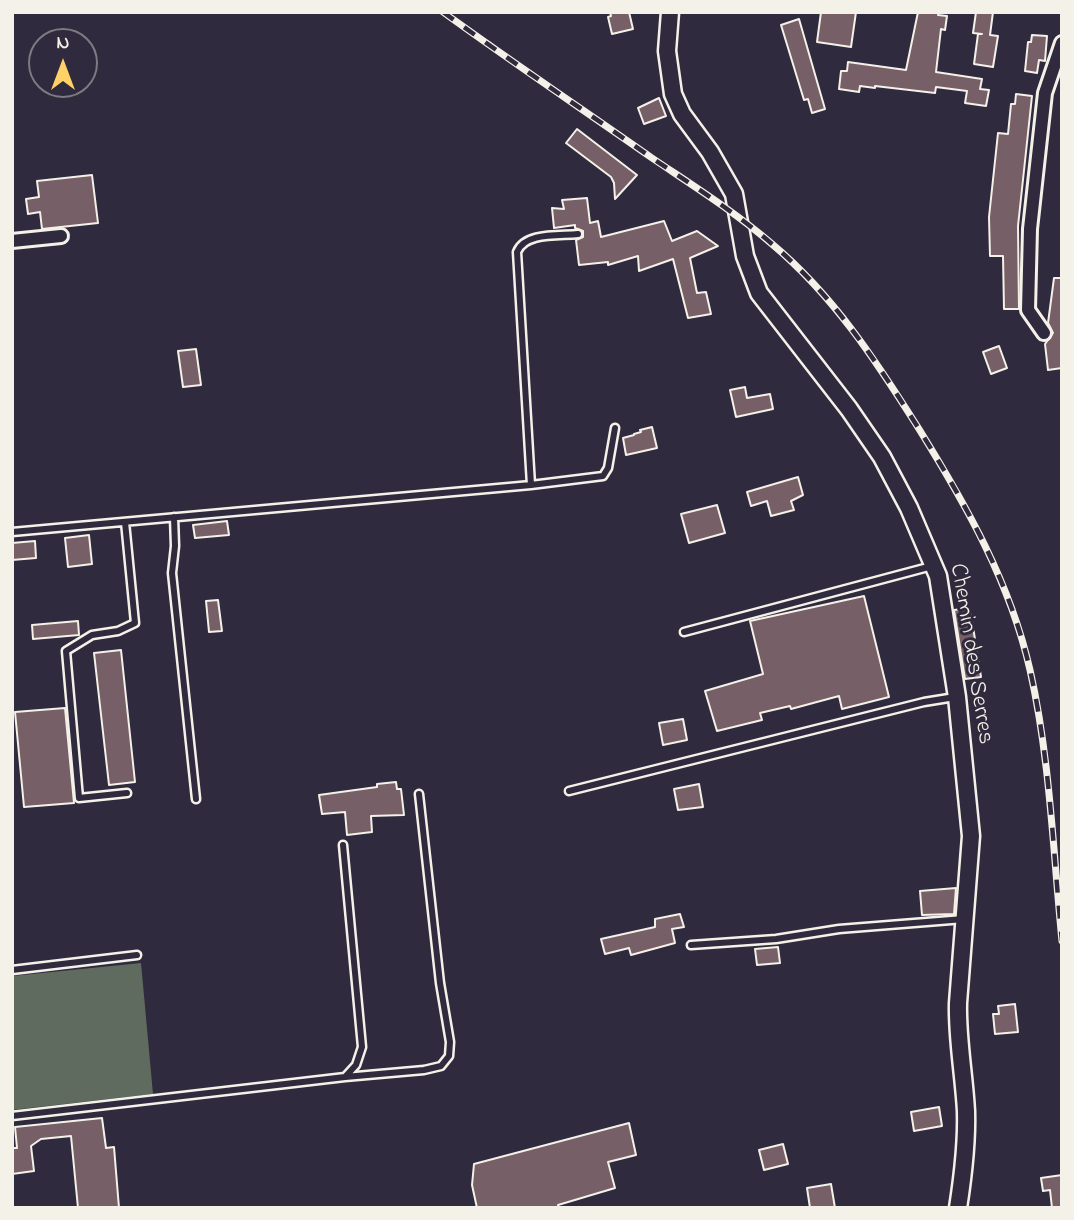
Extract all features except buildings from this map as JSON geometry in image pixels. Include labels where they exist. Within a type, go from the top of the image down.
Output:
[{"type":"street","name":"Chemin des Serres","points":[[670,12],[667,51],[673,94],[682,114],[710,152],[734,194],[745,256],[759,293],[849,409],[882,457],[909,508],[934,565],[944,610],[957,697],[971,836],[957,1028],[966,1112],[958,1208]]},
{"type":"street","points":[[1044,333],[1028,310],[1030,229],[1045,93],[1062,43]]},
{"type":"street","points":[[12,241],[61,236]]},
{"type":"lane","points":[[531,485],[517,252],[520,244],[528,239],[578,234]]},
{"type":"lane","points":[[12,532],[531,485],[603,476],[608,468],[615,428]]},
{"type":"lane","points":[[174,517],[172,573],[195,799]]},
{"type":"lane","points":[[125,522],[135,623],[118,631],[92,635],[66,651],[79,798],[127,793]]},
{"type":"lane","points":[[684,632],[934,565]]},
{"type":"lane","points":[[569,792],[913,704],[957,697]]},
{"type":"lane","points":[[12,1116],[441,1066],[449,1056],[450,1042],[440,983],[419,794]]},
{"type":"lane","points":[[343,845],[362,1047],[356,1065],[345,1077]]},
{"type":"lane","points":[[691,945],[966,919]]},
{"type":"lane","points":[[12,970],[136,955]]},
{"type":"green space","points":[[141,963],[153,1094],[12,1110],[12,976]]},
{"type":"railway","points":[[443,12],[758,232],[815,285],[853,330],[887,379],[970,515],[1011,606],[1021,637],[1042,737],[1062,941]]}]
